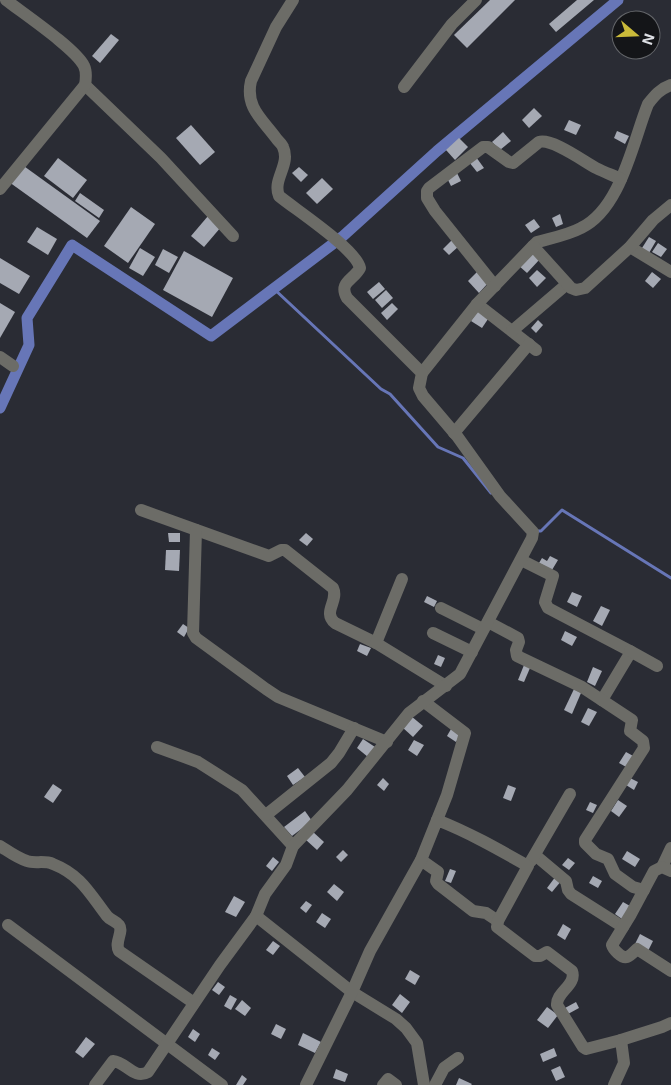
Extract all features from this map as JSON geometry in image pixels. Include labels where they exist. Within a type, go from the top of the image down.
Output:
[{"type":"street","points":[[0,189],[85,85],[86,71],[78,56],[6,0]]},
{"type":"street","points":[[293,0],[276,27],[251,81],[249,98],[252,106],[283,147],[285,163],[277,184],[279,196],[337,241],[355,259],[360,268],[344,287],[343,291],[347,298],[422,373]]},
{"type":"street","points":[[404,87],[452,24],[476,0]]},
{"type":"street","points":[[85,85],[161,158],[233,236]]},
{"type":"street","points":[[95,1085],[113,1061],[119,1062],[136,1074],[144,1074],[168,1043],[256,916],[265,894],[286,865],[293,846],[346,790],[409,713],[460,674],[530,544],[533,532],[500,496],[454,433],[423,396],[419,388],[422,373],[477,304],[537,242],[582,228],[603,210],[621,179],[648,104],[654,95],[671,85]]},
{"type":"street","points":[[495,286],[468,250],[435,212],[427,198],[429,188],[483,147],[488,147],[513,163],[539,142],[543,141],[557,146],[596,168],[621,179]]},
{"type":"street","points":[[533,246],[567,284],[574,290],[580,290],[585,288],[630,248],[653,220],[671,205]]},
{"type":"street","points":[[630,248],[671,272]]},
{"type":"street","points":[[512,332],[567,284]]},
{"type":"street","points":[[454,433],[532,347],[477,304]]},
{"type":"street","points":[[0,357],[13,366]]},
{"type":"street","points":[[141,510],[268,556],[285,550],[333,588],[335,595],[329,611],[331,619],[376,642],[446,686]]},
{"type":"street","points":[[196,530],[194,635],[278,697],[386,742]]},
{"type":"street","points":[[521,560],[553,576],[545,602],[548,608],[657,666]]},
{"type":"street","points":[[376,642],[402,579]]},
{"type":"street","points":[[441,608],[518,638],[519,642],[516,650],[518,656],[582,688],[632,720],[631,732],[644,741],[645,745],[585,843],[596,854],[608,860],[615,874],[633,887],[644,890]]},
{"type":"street","points":[[434,633],[472,652]]},
{"type":"street","points":[[602,700],[630,655],[630,650]]},
{"type":"street","points":[[306,1085],[386,919],[421,860],[447,795],[465,733],[423,701]]},
{"type":"street","points":[[266,814],[331,763],[354,728]]},
{"type":"street","points":[[157,747],[198,762],[242,790],[266,814],[293,846]]},
{"type":"street","points":[[570,794],[498,921],[498,929],[535,956],[540,956],[547,952],[550,953],[572,971],[572,979],[556,1002],[583,1047],[588,1049],[662,1028],[671,1023]]},
{"type":"street","points":[[437,820],[446,822],[468,833],[528,866]]},
{"type":"street","points":[[0,846],[28,862],[55,864],[81,881],[89,889],[109,918],[120,927],[117,946],[119,951],[194,1003]]},
{"type":"street","points":[[671,848],[666,869],[654,871],[612,945],[613,949],[626,957],[637,950],[671,970]]},
{"type":"street","points":[[535,855],[566,881],[571,894],[623,927]]},
{"type":"street","points":[[421,860],[438,872],[436,881],[438,884],[473,911],[486,913],[498,921]]},
{"type":"street","points":[[256,916],[352,992],[396,1019],[414,1037],[426,1084],[458,1058]]},
{"type":"street","points":[[8,924],[222,1085]]},
{"type":"street","points":[[614,1085],[624,1063],[621,1040]]},
{"type":"street","points":[[382,1085],[388,1079],[396,1085]]},
{"type":"building","points":[[490,0],[515,0],[467,48],[454,35]]},
{"type":"building","points":[[577,0],[594,0],[556,32],[549,24]]},
{"type":"building","points":[[111,34],[119,40],[100,63],[92,56]]},
{"type":"building","points":[[534,108],[542,116],[529,128],[522,120]]},
{"type":"building","points":[[569,120],[581,125],[576,135],[564,130]]},
{"type":"building","points":[[191,125],[215,152],[200,165],[176,138]]},
{"type":"building","points":[[617,131],[629,136],[625,144],[614,138]]},
{"type":"building","points":[[503,132],[511,141],[500,150],[492,142]]},
{"type":"building","points":[[459,138],[468,147],[455,160],[446,150]]},
{"type":"building","points":[[476,157],[484,168],[477,172],[469,162]]},
{"type":"building","points":[[58,158],[87,180],[73,198],[44,176]]},
{"type":"building","points":[[21,164],[100,221],[87,238],[9,182]]},
{"type":"building","points":[[299,167],[308,175],[301,182],[292,173]]},
{"type":"building","points":[[457,173],[461,181],[451,186],[447,178]]},
{"type":"building","points":[[322,178],[333,189],[317,204],[306,193]]},
{"type":"building","points":[[80,193],[104,210],[99,218],[75,201]]},
{"type":"building","points":[[131,207],[155,224],[128,263],[104,246]]},
{"type":"building","points":[[560,214],[563,224],[556,227],[552,218]]},
{"type":"building","points":[[208,216],[221,227],[204,247],[191,236]]},
{"type":"building","points":[[534,219],[540,227],[531,233],[525,225]]},
{"type":"building","points":[[37,227],[57,239],[48,255],[27,242]]},
{"type":"building","points":[[649,237],[656,241],[649,253],[642,248]]},
{"type":"building","points":[[453,239],[459,246],[449,255],[443,249]]},
{"type":"building","points":[[658,243],[667,249],[661,257],[652,252]]},
{"type":"building","points":[[140,248],[155,257],[143,276],[129,268]]},
{"type":"building","points":[[163,249],[178,257],[169,273],[155,265]]},
{"type":"building","points":[[184,251],[233,278],[212,317],[163,290]]},
{"type":"building","points":[[531,251],[540,259],[527,273],[518,265]]},
{"type":"building","points":[[0,258],[30,276],[19,294],[0,283]]},
{"type":"building","points":[[537,270],[546,278],[537,287],[529,278]]},
{"type":"building","points":[[478,271],[489,282],[479,293],[468,281]]},
{"type":"building","points":[[652,272],[661,279],[653,288],[645,281]]},
{"type":"building","points":[[379,282],[385,289],[373,299],[367,292]]},
{"type":"building","points":[[386,290],[393,298],[382,308],[375,300]]},
{"type":"building","points":[[0,303],[15,312],[0,338]]},
{"type":"building","points":[[392,303],[398,309],[387,320],[381,313]]},
{"type":"building","points":[[479,309],[490,316],[482,328],[471,321]]},
{"type":"building","points":[[538,320],[543,325],[536,333],[531,328]]},
{"type":"building","points":[[168,533],[180,533],[180,542],[169,542]]},
{"type":"building","points":[[306,533],[313,539],[307,546],[299,540]]},
{"type":"building","points":[[166,550],[180,550],[179,571],[165,570]]},
{"type":"building","points":[[550,556],[558,560],[552,570],[539,563],[542,558],[547,561]]},
{"type":"building","points":[[572,592],[582,596],[577,607],[567,602]]},
{"type":"building","points":[[427,596],[437,601],[434,607],[424,602]]},
{"type":"building","points":[[601,606],[610,610],[602,626],[593,621]]},
{"type":"building","points":[[183,624],[189,628],[184,637],[177,632]]},
{"type":"building","points":[[565,631],[577,637],[572,646],[561,640]]},
{"type":"building","points":[[360,644],[371,648],[367,656],[357,651]]},
{"type":"building","points":[[438,655],[445,658],[441,667],[434,664]]},
{"type":"building","points":[[524,665],[530,668],[524,682],[518,680]]},
{"type":"building","points":[[593,667],[602,671],[595,686],[587,682]]},
{"type":"building","points":[[574,689],[581,693],[572,714],[564,710]]},
{"type":"building","points":[[588,708],[597,712],[589,726],[581,722]]},
{"type":"building","points":[[411,716],[423,726],[413,737],[402,727]]},
{"type":"building","points":[[451,729],[461,734],[456,742],[447,736]]},
{"type":"building","points":[[363,739],[375,747],[368,757],[357,748]]},
{"type":"building","points":[[414,740],[424,745],[417,756],[408,750]]},
{"type":"building","points":[[626,752],[635,757],[628,768],[619,763]]},
{"type":"building","points":[[298,768],[305,777],[293,785],[287,776]]},
{"type":"building","points":[[383,778],[389,784],[384,791],[377,785]]},
{"type":"building","points":[[630,778],[638,782],[634,790],[626,785]]},
{"type":"building","points":[[53,784],[62,790],[53,803],[44,797]]},
{"type":"building","points":[[508,785],[516,788],[511,801],[503,798]]},
{"type":"building","points":[[618,800],[627,806],[619,817],[611,811]]},
{"type":"building","points":[[590,802],[597,805],[593,813],[586,810]]},
{"type":"building","points":[[305,811],[312,821],[292,836],[284,827]]},
{"type":"building","points":[[312,831],[324,842],[317,850],[305,839]]},
{"type":"building","points":[[343,850],[348,855],[341,862],[336,857]]},
{"type":"building","points":[[627,851],[640,859],[635,867],[622,859]]},
{"type":"building","points":[[273,857],[279,862],[272,871],[266,866]]},
{"type":"building","points":[[568,858],[575,863],[569,870],[562,865]]},
{"type":"building","points":[[450,869],[456,871],[451,883],[445,881]]},
{"type":"building","points":[[556,876],[562,880],[552,892],[547,888]]},
{"type":"building","points":[[593,876],[602,881],[598,888],[589,883]]},
{"type":"building","points":[[334,884],[344,892],[337,901],[327,892]]},
{"type":"building","points":[[234,896],[245,902],[236,917],[225,912]]},
{"type":"building","points":[[306,901],[312,905],[306,913],[300,908]]},
{"type":"building","points":[[623,902],[630,906],[622,919],[615,914]]},
{"type":"building","points":[[322,913],[331,919],[325,928],[316,922]]},
{"type":"building","points":[[563,924],[571,929],[565,940],[557,935]]},
{"type":"building","points":[[640,934],[653,941],[648,951],[635,944]]},
{"type":"building","points":[[273,941],[280,946],[273,955],[266,950]]},
{"type":"building","points":[[410,970],[420,976],[415,985],[405,979]]},
{"type":"building","points":[[218,982],[225,987],[219,995],[212,990]]},
{"type":"building","points":[[400,994],[410,1002],[402,1013],[392,1005]]},
{"type":"building","points":[[230,995],[237,999],[231,1010],[224,1006]]},
{"type":"building","points":[[242,1000],[251,1008],[245,1016],[235,1009]]},
{"type":"building","points":[[576,1002],[579,1008],[568,1014],[565,1008]]},
{"type":"building","points":[[547,1007],[558,1015],[548,1028],[537,1020]]},
{"type":"building","points":[[276,1024],[286,1029],[281,1039],[271,1034]]},
{"type":"building","points":[[193,1029],[200,1034],[195,1042],[188,1037]]},
{"type":"building","points":[[303,1033],[321,1042],[315,1053],[298,1045]]},
{"type":"building","points":[[86,1037],[95,1044],[83,1058],[75,1052]]},
{"type":"building","points":[[212,1048],[220,1053],[215,1060],[208,1055]]},
{"type":"building","points":[[554,1048],[557,1056],[543,1062],[540,1054]]},
{"type":"building","points":[[560,1066],[565,1077],[556,1081],[551,1070]]},
{"type":"building","points":[[336,1069],[348,1074],[345,1082],[333,1078]]},
{"type":"building","points":[[242,1075],[247,1079],[243,1085],[236,1085]]},
{"type":"building","points":[[459,1078],[472,1084],[456,1085]]},
{"type":"waterway","points":[[0,408],[29,345],[27,318],[72,245],[211,336],[342,237],[437,151],[618,0]]},
{"type":"waterway","points":[[273,288],[381,389],[390,394],[438,447],[463,458],[491,493]]},
{"type":"waterway","points":[[537,531],[541,531],[562,510],[671,578]]}]
